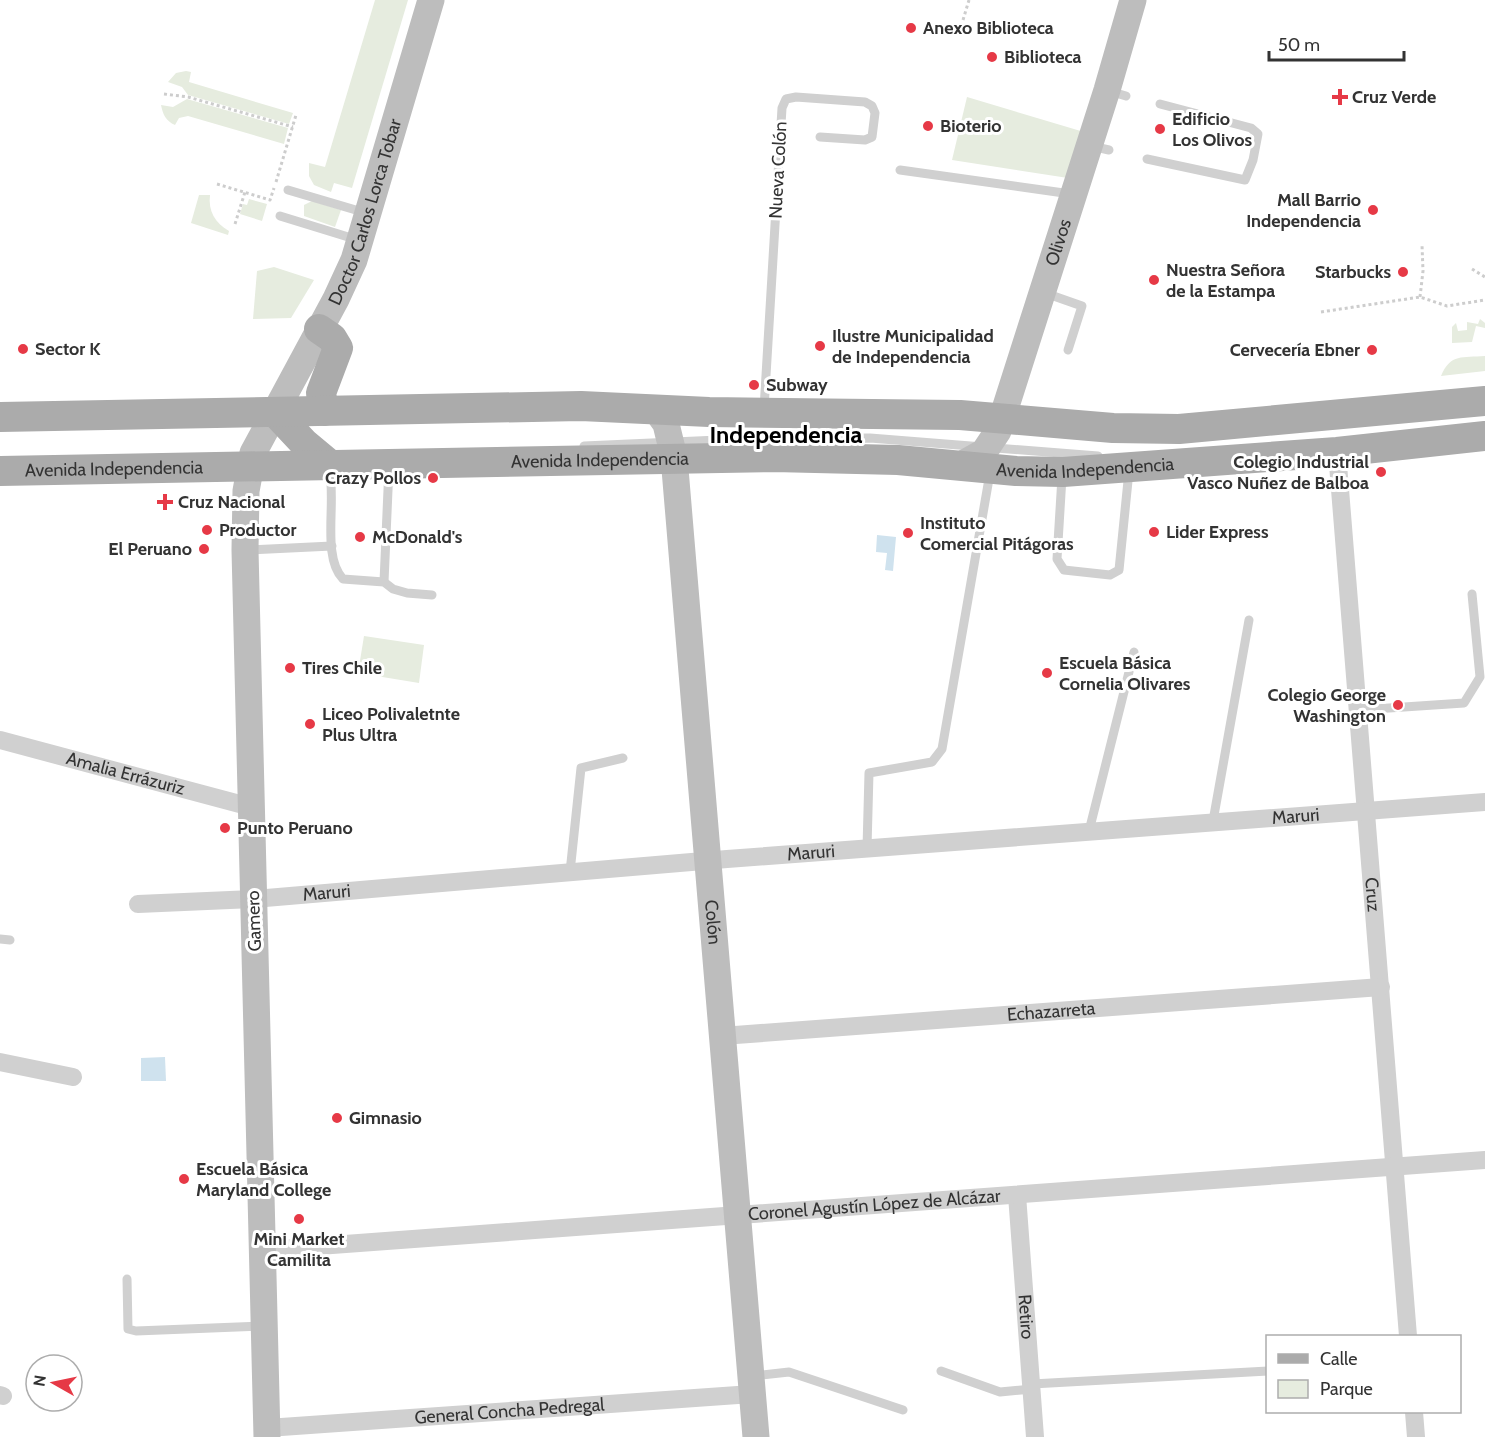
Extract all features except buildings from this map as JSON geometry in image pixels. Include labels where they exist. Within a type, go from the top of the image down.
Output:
[{"type":"main road","name":"Doctor Carlos Lorca Tobar","points":[[285,421],[319,329],[346,280],[361,240],[431,0]]},
{"type":"main road","name":"Olivos","points":[[996,438],[1074,195],[1100,148],[1116,93],[1129,1]]},
{"type":"main road","points":[[319,329],[332,338],[338,348],[321,393],[285,421],[320,455]]},
{"type":"main road","name":"Avenida Independencia","points":[[0,471],[252,456],[320,455],[389,462],[669,432],[764,412],[996,438],[1113,428],[1179,429],[1485,401]]},
{"type":"main road","name":"Avenida Independencia","points":[[0,417],[285,421],[536,406],[669,432],[860,458],[959,466],[996,438]]},
{"type":"main road","name":"Gamero","points":[[267,1433],[245,550],[246,491],[252,456],[285,421]]},
{"type":"main road","name":"Colón","points":[[669,432],[756,1437]]},
{"type":"main road","name":"Avenida Independencia","points":[[996,438],[1063,472],[1121,462],[1336,452],[1485,436]]},
{"type":"street","name":"Cruz","points":[[1336,452],[1359,710],[1408,1335]]},
{"type":"street","name":"Amalia Errázuriz","points":[[0,740],[251,807]]},
{"type":"street","name":"Maruri","points":[[138,904],[253,899],[867,848],[1485,802]]},
{"type":"street","name":"Echazarreta","points":[[722,1036],[1381,987]]},
{"type":"street","points":[[0,1062],[73,1077]]},
{"type":"street","name":"Coronel Agustín López de Alcázar","points":[[264,1250],[1485,1160]]},
{"type":"street","name":"Retiro","points":[[1017,1195],[1035,1437]]},
{"type":"street","name":"General Concha Pedregal","points":[[267,1433],[752,1385]]},
{"type":"street","points":[[1414,1413],[1416,1437]]},
{"type":"lane","name":"Nueva Colón","points":[[764,412],[782,108],[786,99],[796,97],[865,102],[872,106],[875,113],[872,137],[865,140],[820,136]]},
{"type":"lane","points":[[1147,159],[1245,180],[1253,160],[1258,134],[1251,128],[1160,104]]},
{"type":"lane","points":[[900,170],[1074,195]]},
{"type":"lane","points":[[288,190],[369,214]]},
{"type":"lane","points":[[280,216],[361,240]]},
{"type":"lane","points":[[1042,292],[1082,306],[1068,350]]},
{"type":"lane","points":[[1438,416],[1485,411]]},
{"type":"lane","points":[[576,446],[669,432],[851,438],[996,438],[1067,455],[1121,462],[1119,570],[1110,575],[1064,570],[1057,559],[1063,472]]},
{"type":"lane","points":[[867,848],[869,773],[932,762],[942,749],[996,438]]},
{"type":"lane","points":[[320,455],[332,482],[332,546],[335,571],[343,579],[384,582],[393,589],[407,593],[432,595]]},
{"type":"lane","points":[[384,582],[389,462]]},
{"type":"lane","points":[[245,550],[332,546]]},
{"type":"lane","points":[[1359,710],[1464,703],[1480,677],[1472,594]]},
{"type":"lane","points":[[1213,821],[1250,620]]},
{"type":"lane","points":[[1089,831],[1134,652]]},
{"type":"lane","points":[[570,872],[581,768],[623,758]]},
{"type":"lane","points":[[0,939],[10,940]]},
{"type":"lane","points":[[127,1278],[128,1329],[136,1331],[265,1326]]},
{"type":"lane","points":[[941,1371],[1000,1392],[1032,1387],[1266,1371]]},
{"type":"lane","points":[[752,1385],[789,1372],[903,1410]]},
{"type":"path","points":[[963,20],[969,0]]},
{"type":"path","points":[[164,94],[188,97],[292,127]]},
{"type":"path","points":[[217,184],[270,200],[296,115]]},
{"type":"path","points":[[235,224],[245,192]]},
{"type":"path","points":[[1420,297],[1423,271],[1422,245]]},
{"type":"path","points":[[1472,268],[1485,277]]},
{"type":"path","points":[[1321,312],[1420,297],[1447,306],[1485,300]]},
{"type":"green space","points":[[375,0],[408,0],[352,188],[334,183],[331,192],[314,185],[309,176],[309,163],[325,167]]},
{"type":"green space","points":[[191,72],[189,82],[293,113],[289,124],[188,95],[182,87],[168,82],[176,73]]},
{"type":"green space","points":[[967,97],[1084,132],[1068,178],[952,160]]},
{"type":"green space","points":[[187,99],[288,128],[284,144],[188,116],[179,118],[175,125],[169,122],[161,105],[173,107]]},
{"type":"green space","points":[[199,195],[210,195],[210,206],[214,216],[229,231],[228,235],[191,223]]},
{"type":"green space","points":[[249,199],[267,204],[262,221],[240,214],[243,204],[247,205]]},
{"type":"green space","points":[[312,201],[341,210],[335,227],[304,216],[304,205]]},
{"type":"green space","points":[[274,267],[314,280],[291,318],[253,319],[257,271]]},
{"type":"green space","points":[[1480,319],[1485,323],[1485,328],[1476,326],[1472,342],[1452,343],[1452,327],[1456,323],[1458,331],[1467,330],[1467,322],[1478,324]]},
{"type":"green space","points":[[1485,356],[1485,371],[1441,376],[1453,360]]},
{"type":"green space","points":[[364,636],[424,645],[419,683],[358,673]]},
{"type":"water","points":[[877,535],[896,537],[893,571],[885,570],[887,553],[876,552]]},
{"type":"water","points":[[165,1057],[166,1081],[141,1081],[141,1058]]},
{"type":"place","name":"Anexo Biblioteca","points":[[911,28]]},
{"type":"place","name":"Biblioteca","points":[[992,57]]},
{"type":"place","name":"Cruz Verde","points":[[1340,97]]},
{"type":"place","name":"Bioterio","points":[[928,126]]},
{"type":"place","name":"Edificio Los Olivos","points":[[1160,129]]},
{"type":"place","name":"Mall Barrio Independencia","points":[[1373,210]]},
{"type":"place","name":"Starbucks","points":[[1403,272]]},
{"type":"place","name":"Nuestra Señora de la Estampa","points":[[1154,280]]},
{"type":"place","name":"Ilustre Municipalidad de Independencia","points":[[820,346]]},
{"type":"place","name":"Sector K","points":[[23,349]]},
{"type":"place","name":"Cervecería Ebner","points":[[1372,350]]},
{"type":"place","name":"Subway","points":[[754,385]]},
{"type":"place","name":"Colegio Industrial Vasco Nuñez de Balboa","points":[[1381,472]]},
{"type":"place","name":"Crazy Pollos","points":[[433,478]]},
{"type":"place","name":"Cruz Nacional","points":[[165,502]]},
{"type":"place","name":"Productor","points":[[207,530]]},
{"type":"place","name":"Lider Express","points":[[1154,532]]},
{"type":"place","name":"Instituto Comercial Pitágoras","points":[[908,533]]},
{"type":"place","name":"McDonald's","points":[[360,537]]},
{"type":"place","name":"El Peruano","points":[[204,549]]},
{"type":"place","name":"Tires Chile","points":[[290,668]]},
{"type":"place","name":"Escuela Básica Cornelia Olivares","points":[[1047,673]]},
{"type":"place","name":"Colegio George Washington","points":[[1398,705]]},
{"type":"place","name":"Liceo Polivaletnte Plus Ultra","points":[[310,724]]},
{"type":"place","name":"Punto Peruano","points":[[225,828]]},
{"type":"place","name":"Gimnasio","points":[[337,1118]]},
{"type":"place","name":"Escuela Básica Maryland College","points":[[184,1179]]},
{"type":"place","name":"Mini Market Camilita","points":[[299,1219]]},
{"type":"district","name":"Independencia","points":[[786,434]]}]
